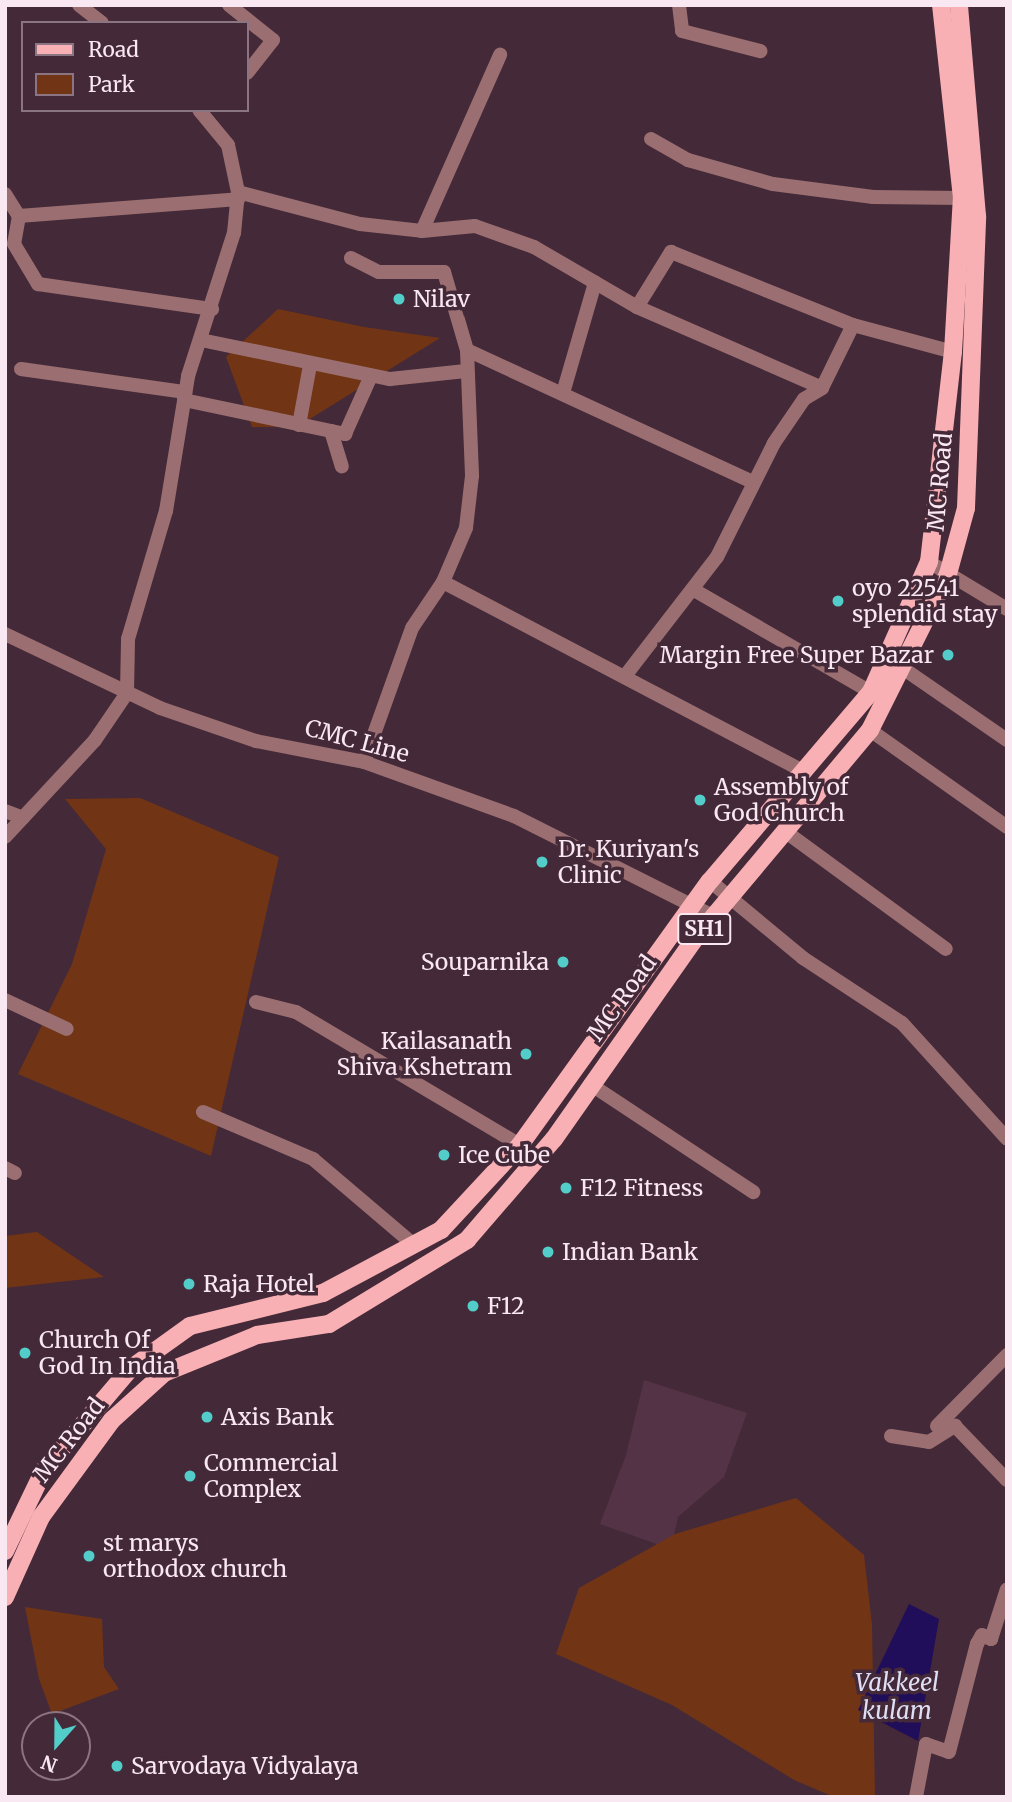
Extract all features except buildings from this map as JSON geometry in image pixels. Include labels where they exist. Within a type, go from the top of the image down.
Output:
[{"type":"main road","name":"MC Road","points":[[5,1551],[44,1470],[130,1369],[190,1326],[323,1293],[441,1230],[520,1145],[710,881],[806,772],[871,692],[929,562],[953,352],[962,198],[942,5]]},
{"type":"main road","name":"MC Road","points":[[5,1597],[41,1517],[112,1420],[164,1373],[257,1335],[329,1324],[467,1240],[554,1139],[590,1084],[715,917],[870,730],[904,669],[948,574],[966,508],[977,216],[959,5]]},
{"type":"street","points":[[79,5],[99,21]]},
{"type":"street","points":[[229,5],[273,40],[248,72]]},
{"type":"street","points":[[679,5],[681,32],[760,51]]},
{"type":"street","points":[[422,231],[500,55]]},
{"type":"street","points":[[5,837],[95,740],[127,693],[128,639],[166,511],[185,396],[201,340],[228,266],[238,196],[228,145],[208,114]]},
{"type":"street","points":[[651,139],[688,160],[773,184],[873,197],[962,198]]},
{"type":"street","points":[[5,194],[19,216],[14,244],[38,284],[212,309]]},
{"type":"street","points":[[19,216],[238,196],[360,224],[422,231],[475,226],[534,247],[637,307],[822,388]]},
{"type":"street","points":[[637,307],[671,252],[853,325],[953,352]]},
{"type":"street","points":[[351,258],[379,272],[444,272],[467,350],[472,476],[466,528],[443,582],[412,628],[364,762]]},
{"type":"street","points":[[564,393],[595,283]]},
{"type":"street","points":[[625,676],[717,557],[753,482],[804,399],[822,388],[853,325]]},
{"type":"street","points":[[201,340],[310,365],[390,379],[466,371]]},
{"type":"street","points":[[467,350],[753,482]]},
{"type":"street","points":[[299,425],[310,365]]},
{"type":"street","points":[[20,369],[185,396],[345,434],[371,376]]},
{"type":"street","points":[[331,432],[342,466]]},
{"type":"street","points":[[929,562],[1007,609]]},
{"type":"street","points":[[443,582],[806,772]]},
{"type":"street","points":[[694,590],[871,692]]},
{"type":"street","name":"CMC Line","points":[[5,634],[127,693],[256,741],[364,762],[514,816],[693,903],[715,917]]},
{"type":"street","points":[[904,669],[1007,740]]},
{"type":"street","points":[[870,730],[1007,827]]},
{"type":"street","points":[[5,811],[23,818]]},
{"type":"street","points":[[786,832],[947,949]]},
{"type":"street","points":[[710,881],[803,958],[902,1024],[1007,1139]]},
{"type":"street","points":[[5,1000],[67,1029]]},
{"type":"street","points":[[256,1002],[296,1012],[520,1145]]},
{"type":"street","points":[[590,1084],[753,1192]]},
{"type":"street","points":[[203,1112],[313,1159],[414,1245]]},
{"type":"street","points":[[937,1426],[1007,1355]]},
{"type":"street","points":[[891,1436],[929,1441],[955,1426],[1007,1480]]},
{"type":"street","points":[[916,1797],[926,1744],[949,1752],[977,1644],[982,1635],[991,1639],[1007,1589]]},
{"type":"shaded area","points":[[644,1380],[747,1413],[724,1477],[678,1517],[671,1549],[600,1524],[626,1455]]},
{"type":"green space","points":[[278,309],[364,327],[440,338],[297,427],[252,427],[226,357]]},
{"type":"green space","points":[[140,798],[279,857],[211,1156],[18,1074],[72,964],[106,849],[65,799]]},
{"type":"green space","points":[[37,1232],[104,1277],[5,1288],[5,1236]]},
{"type":"green space","points":[[796,1498],[864,1555],[872,1625],[875,1797],[834,1797],[794,1780],[672,1705],[556,1654],[579,1588],[675,1534]]},
{"type":"green space","points":[[25,1607],[102,1619],[104,1667],[119,1689],[60,1711],[51,1711],[39,1679]]},
{"type":"water","name":"Vakkeel kulam","points":[[909,1604],[939,1619],[918,1741],[858,1710]]},
{"type":"place","name":"Nilav","points":[[399,299]]},
{"type":"place","name":"oyo 22541 splendid stay","points":[[838,601]]},
{"type":"place","name":"Margin Free Super Bazar","points":[[948,655]]},
{"type":"place","name":"Assembly of God Church","points":[[700,800]]},
{"type":"place","name":"Dr. Kuriyan's Clinic","points":[[542,862]]},
{"type":"place","name":"Souparnika","points":[[563,962]]},
{"type":"place","name":"Kailasanath Shiva Kshetram","points":[[526,1054]]},
{"type":"place","name":"Ice Cube","points":[[444,1155]]},
{"type":"place","name":"F12 Fitness","points":[[566,1188]]},
{"type":"place","name":"Indian Bank","points":[[548,1252]]},
{"type":"place","name":"Raja Hotel","points":[[189,1284]]},
{"type":"place","name":"F12","points":[[473,1306]]},
{"type":"place","name":"Church Of God In India","points":[[25,1353]]},
{"type":"place","name":"Axis Bank","points":[[207,1417]]},
{"type":"place","name":"Commercial Complex","points":[[190,1476]]},
{"type":"place","name":"st marys orthodox church","points":[[89,1556]]},
{"type":"place","name":"Sarvodaya Vidyalaya","points":[[117,1766]]}]
